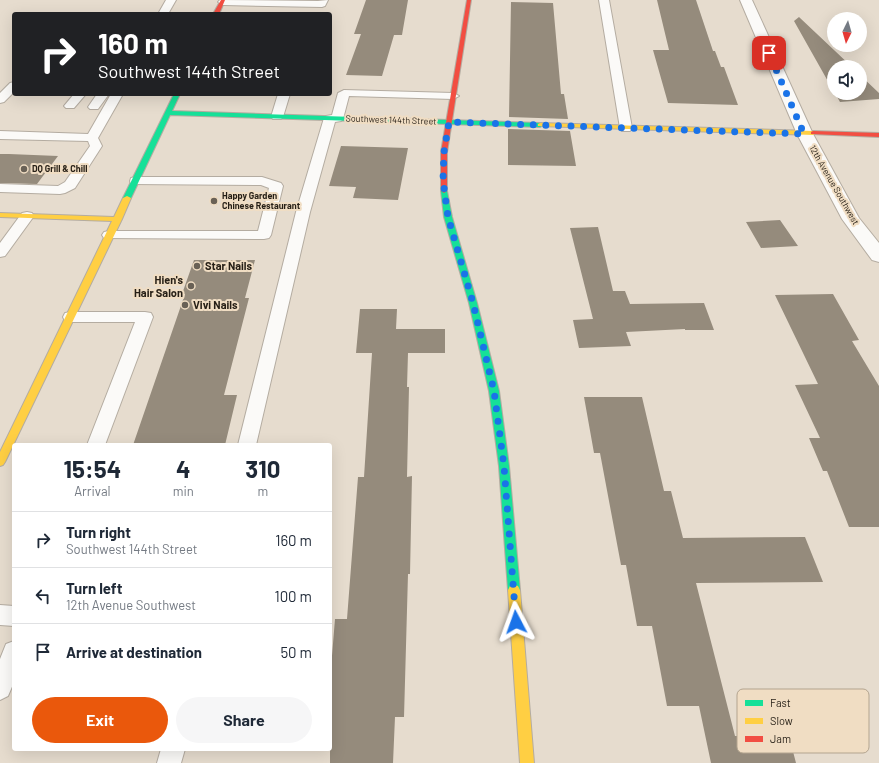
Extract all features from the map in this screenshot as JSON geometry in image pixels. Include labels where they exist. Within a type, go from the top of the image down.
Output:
[{"type":"street","points":[[469,0],[444,152],[443,180],[448,217],[473,303],[494,391],[503,458],[527,763]]},
{"type":"street","name":"12th Avenue Southwest","points":[[746,0],[804,134],[851,219],[879,256]]},
{"type":"street","points":[[217,12],[223,1]]},
{"type":"street","points":[[0,462],[176,96]]},
{"type":"street","name":"Southwest 144th Street","points":[[168,112],[334,119],[804,134],[879,135]]},
{"type":"street","points":[[0,215],[118,219]]},
{"type":"lane","points":[[164,12],[171,0]]},
{"type":"lane","points":[[223,1],[322,4],[324,0]]},
{"type":"lane","points":[[604,0],[626,128]]},
{"type":"lane","points":[[0,100],[12,87]]},
{"type":"lane","points":[[246,443],[303,212],[344,93],[453,96]]},
{"type":"lane","points":[[70,106],[78,96]]},
{"type":"lane","points":[[94,107],[102,96]]},
{"type":"lane","points":[[92,138],[116,96]]},
{"type":"lane","points":[[277,117],[283,96]]},
{"type":"lane","points":[[0,135],[92,138]]},
{"type":"lane","points":[[0,188],[60,190],[66,188],[70,185],[96,146],[92,138]]},
{"type":"lane","points":[[109,235],[264,235],[276,186],[262,181],[136,181]]},
{"type":"lane","points":[[0,253],[27,216]]},
{"type":"lane","points":[[71,317],[145,317],[97,443]]},
{"type":"lane","points":[[0,615],[12,616]]},
{"type":"lane","points":[[0,688],[12,657]]},
{"type":"lane","points":[[169,763],[172,751]]},
{"type":"building","points":[[366,0],[408,0],[402,35],[394,35],[382,76],[346,75],[361,34],[354,34]]},
{"type":"building","points":[[657,0],[696,0],[713,51],[715,51],[721,67],[724,67],[738,105],[668,103],[653,50],[669,50]]},
{"type":"building","points":[[511,2],[553,3],[561,94],[564,94],[568,119],[509,117]]},
{"type":"building","points":[[799,17],[827,43],[827,52],[836,52],[845,60],[827,60],[827,80],[794,21]]},
{"type":"building","points":[[867,82],[879,93],[879,99],[867,100]]},
{"type":"building","points":[[839,100],[866,100],[840,102]]},
{"type":"building","points":[[508,129],[570,131],[576,166],[508,165]]},
{"type":"building","points":[[341,146],[408,148],[398,200],[353,198],[356,187],[329,186]]},
{"type":"building","name":"DQ Grill & Chill","points":[[0,154],[58,156],[37,184],[0,183]]},
{"type":"building","points":[[780,220],[798,246],[761,248],[746,222]]},
{"type":"building","points":[[598,227],[613,291],[625,291],[630,304],[704,303],[714,330],[685,329],[626,332],[631,346],[579,348],[573,320],[593,319],[570,228]]},
{"type":"building","points":[[194,260],[255,260],[245,298],[249,298],[224,395],[237,395],[225,443],[134,443],[185,294],[182,294]]},
{"type":"building","points":[[833,294],[859,340],[852,341],[879,386],[879,527],[849,527],[827,471],[823,471],[809,438],[820,438],[795,385],[818,384],[775,295]]},
{"type":"building","points":[[360,309],[397,309],[396,329],[445,329],[445,353],[408,353],[407,387],[409,387],[407,477],[412,476],[410,574],[408,574],[404,717],[395,717],[393,763],[330,763],[330,751],[332,751],[332,656],[335,619],[347,619],[358,477],[364,477],[372,353],[356,353]]},
{"type":"building","points":[[584,397],[642,397],[664,491],[671,491],[683,538],[805,537],[823,582],[696,583],[735,736],[737,736],[737,753],[793,753],[796,763],[711,763],[699,706],[667,706],[652,626],[637,626],[626,565],[621,565],[600,453],[594,453]]},
{"type":"traffic: fast","points":[[127,198],[176,96]]},
{"type":"traffic: fast","points":[[168,113],[540,125]]},
{"type":"traffic: fast","points":[[444,191],[448,217],[473,303],[494,391],[504,466],[514,590]]},
{"type":"traffic: slow","points":[[540,125],[813,133]]},
{"type":"traffic: slow","points":[[0,462],[127,198]]},
{"type":"traffic: slow","points":[[0,215],[118,219]]},
{"type":"traffic: slow","points":[[514,590],[527,763]]},
{"type":"traffic: jam","points":[[217,12],[223,0]]},
{"type":"traffic: jam","points":[[444,191],[444,152],[469,0]]},
{"type":"traffic: jam","points":[[813,133],[879,135]]},
{"type":"place","name":"DQ Grill & Chill","points":[[24,169]]},
{"type":"place","name":"Happy Garden Chinese Restaurant","points":[[214,201]]},
{"type":"place","name":"Star Nails","points":[[197,266]]},
{"type":"place","name":"Hien's Hair Salon","points":[[191,286]]},
{"type":"place","name":"Vivi Nails","points":[[185,305]]},
{"type":"route","points":[[516,622],[504,466],[494,391],[473,303],[448,217],[443,180],[444,152],[449,122],[804,134],[769,53]]}]
